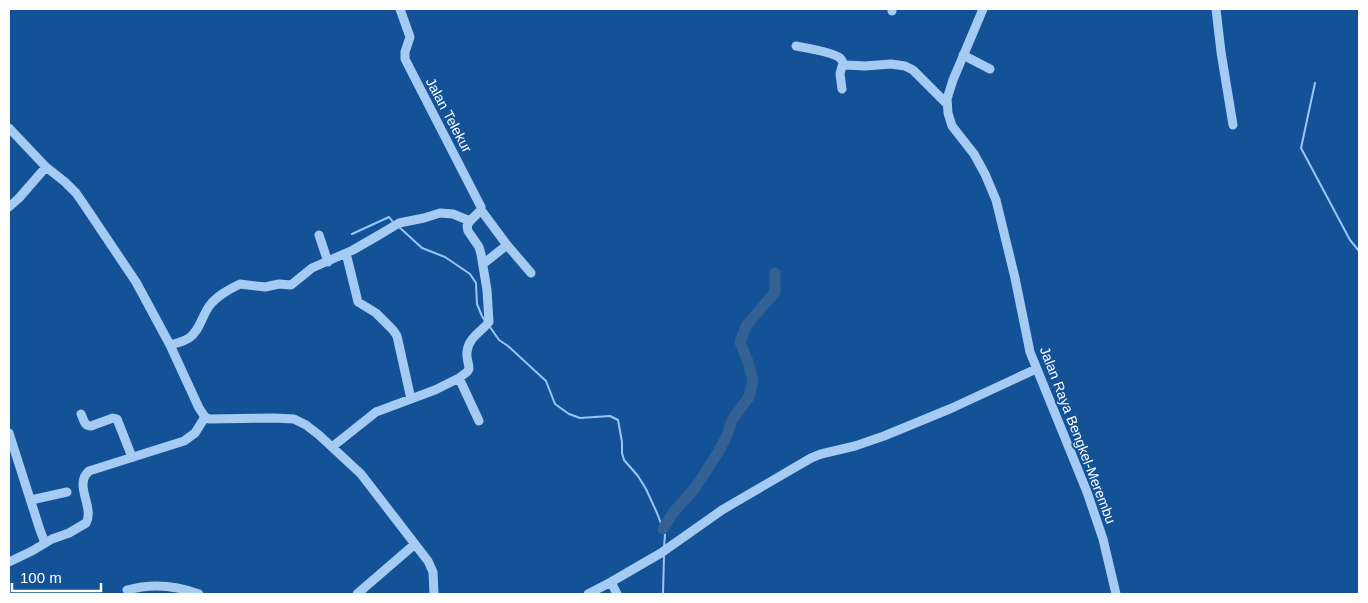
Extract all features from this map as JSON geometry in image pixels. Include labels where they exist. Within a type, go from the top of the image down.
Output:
[{"type":"street","name":"Jalan Telekur","points":[[400,9],[410,36],[405,59],[481,210],[531,273]]},
{"type":"street","points":[[844,65],[892,64],[910,68],[946,104],[962,55],[983,9]]},
{"type":"street","points":[[1216,9],[1233,125]]},
{"type":"street","points":[[796,46],[836,56],[841,58],[844,65]]},
{"type":"street","points":[[962,55],[990,69]]},
{"type":"street","points":[[842,89],[840,70],[844,65]]},
{"type":"street","name":"Jalan Raya Bengkel-Merembu","points":[[946,104],[952,126],[974,154],[996,200],[1015,278],[1030,352],[1087,492],[1103,539],[1116,594]]},
{"type":"street","points":[[9,128],[46,167],[76,193],[85,206],[136,282],[170,345],[205,417],[294,419],[306,425],[361,474],[416,544],[433,572],[434,594]]},
{"type":"street","points":[[9,207],[46,167]]},
{"type":"street","points":[[468,225],[481,210]]},
{"type":"street","points":[[170,345],[191,337],[214,300],[237,285],[266,287],[279,284],[291,285],[312,268],[379,236],[399,222],[440,213],[453,214],[468,225],[479,247],[483,264],[487,325],[468,344],[469,369],[459,378],[435,390],[370,415],[332,447]]},
{"type":"street","points":[[319,235],[328,262]]},
{"type":"street","points":[[483,264],[507,245]]},
{"type":"street","points":[[346,253],[358,302],[376,313],[397,336],[411,399]]},
{"type":"street","points":[[588,594],[661,553],[722,510],[811,458],[884,436],[952,408],[1036,369]]},
{"type":"street","points":[[459,378],[479,421]]},
{"type":"street","points":[[81,414],[85,424],[88,426],[113,418],[117,419],[132,457]]},
{"type":"street","points":[[9,562],[84,525],[88,521],[83,482],[86,473],[95,468],[190,438],[205,417]]},
{"type":"street","points":[[9,433],[45,543]]},
{"type":"street","points":[[31,500],[67,492]]},
{"type":"street","points":[[357,594],[416,544]]},
{"type":"street","points":[[611,582],[616,594]]},
{"type":"street","points":[[127,590],[149,585],[185,589],[198,594]]},
{"type":"waterway","points":[[1315,83],[1301,148],[1350,240],[1359,251]]},
{"type":"waterway","points":[[352,234],[389,217],[393,222]]},
{"type":"waterway","points":[[398,226],[422,248],[445,257],[470,274],[476,283],[477,304],[485,321]]},
{"type":"waterway","points":[[663,529],[672,514],[695,488],[719,451],[732,420],[749,397],[753,381],[740,342],[746,326],[775,292],[775,273]]},
{"type":"waterway","points":[[490,327],[499,340],[546,381],[555,404],[569,414],[580,418],[610,416],[618,420],[624,460],[638,476],[657,513],[665,534],[664,548]]},
{"type":"waterway","points":[[663,594],[664,555]]}]
